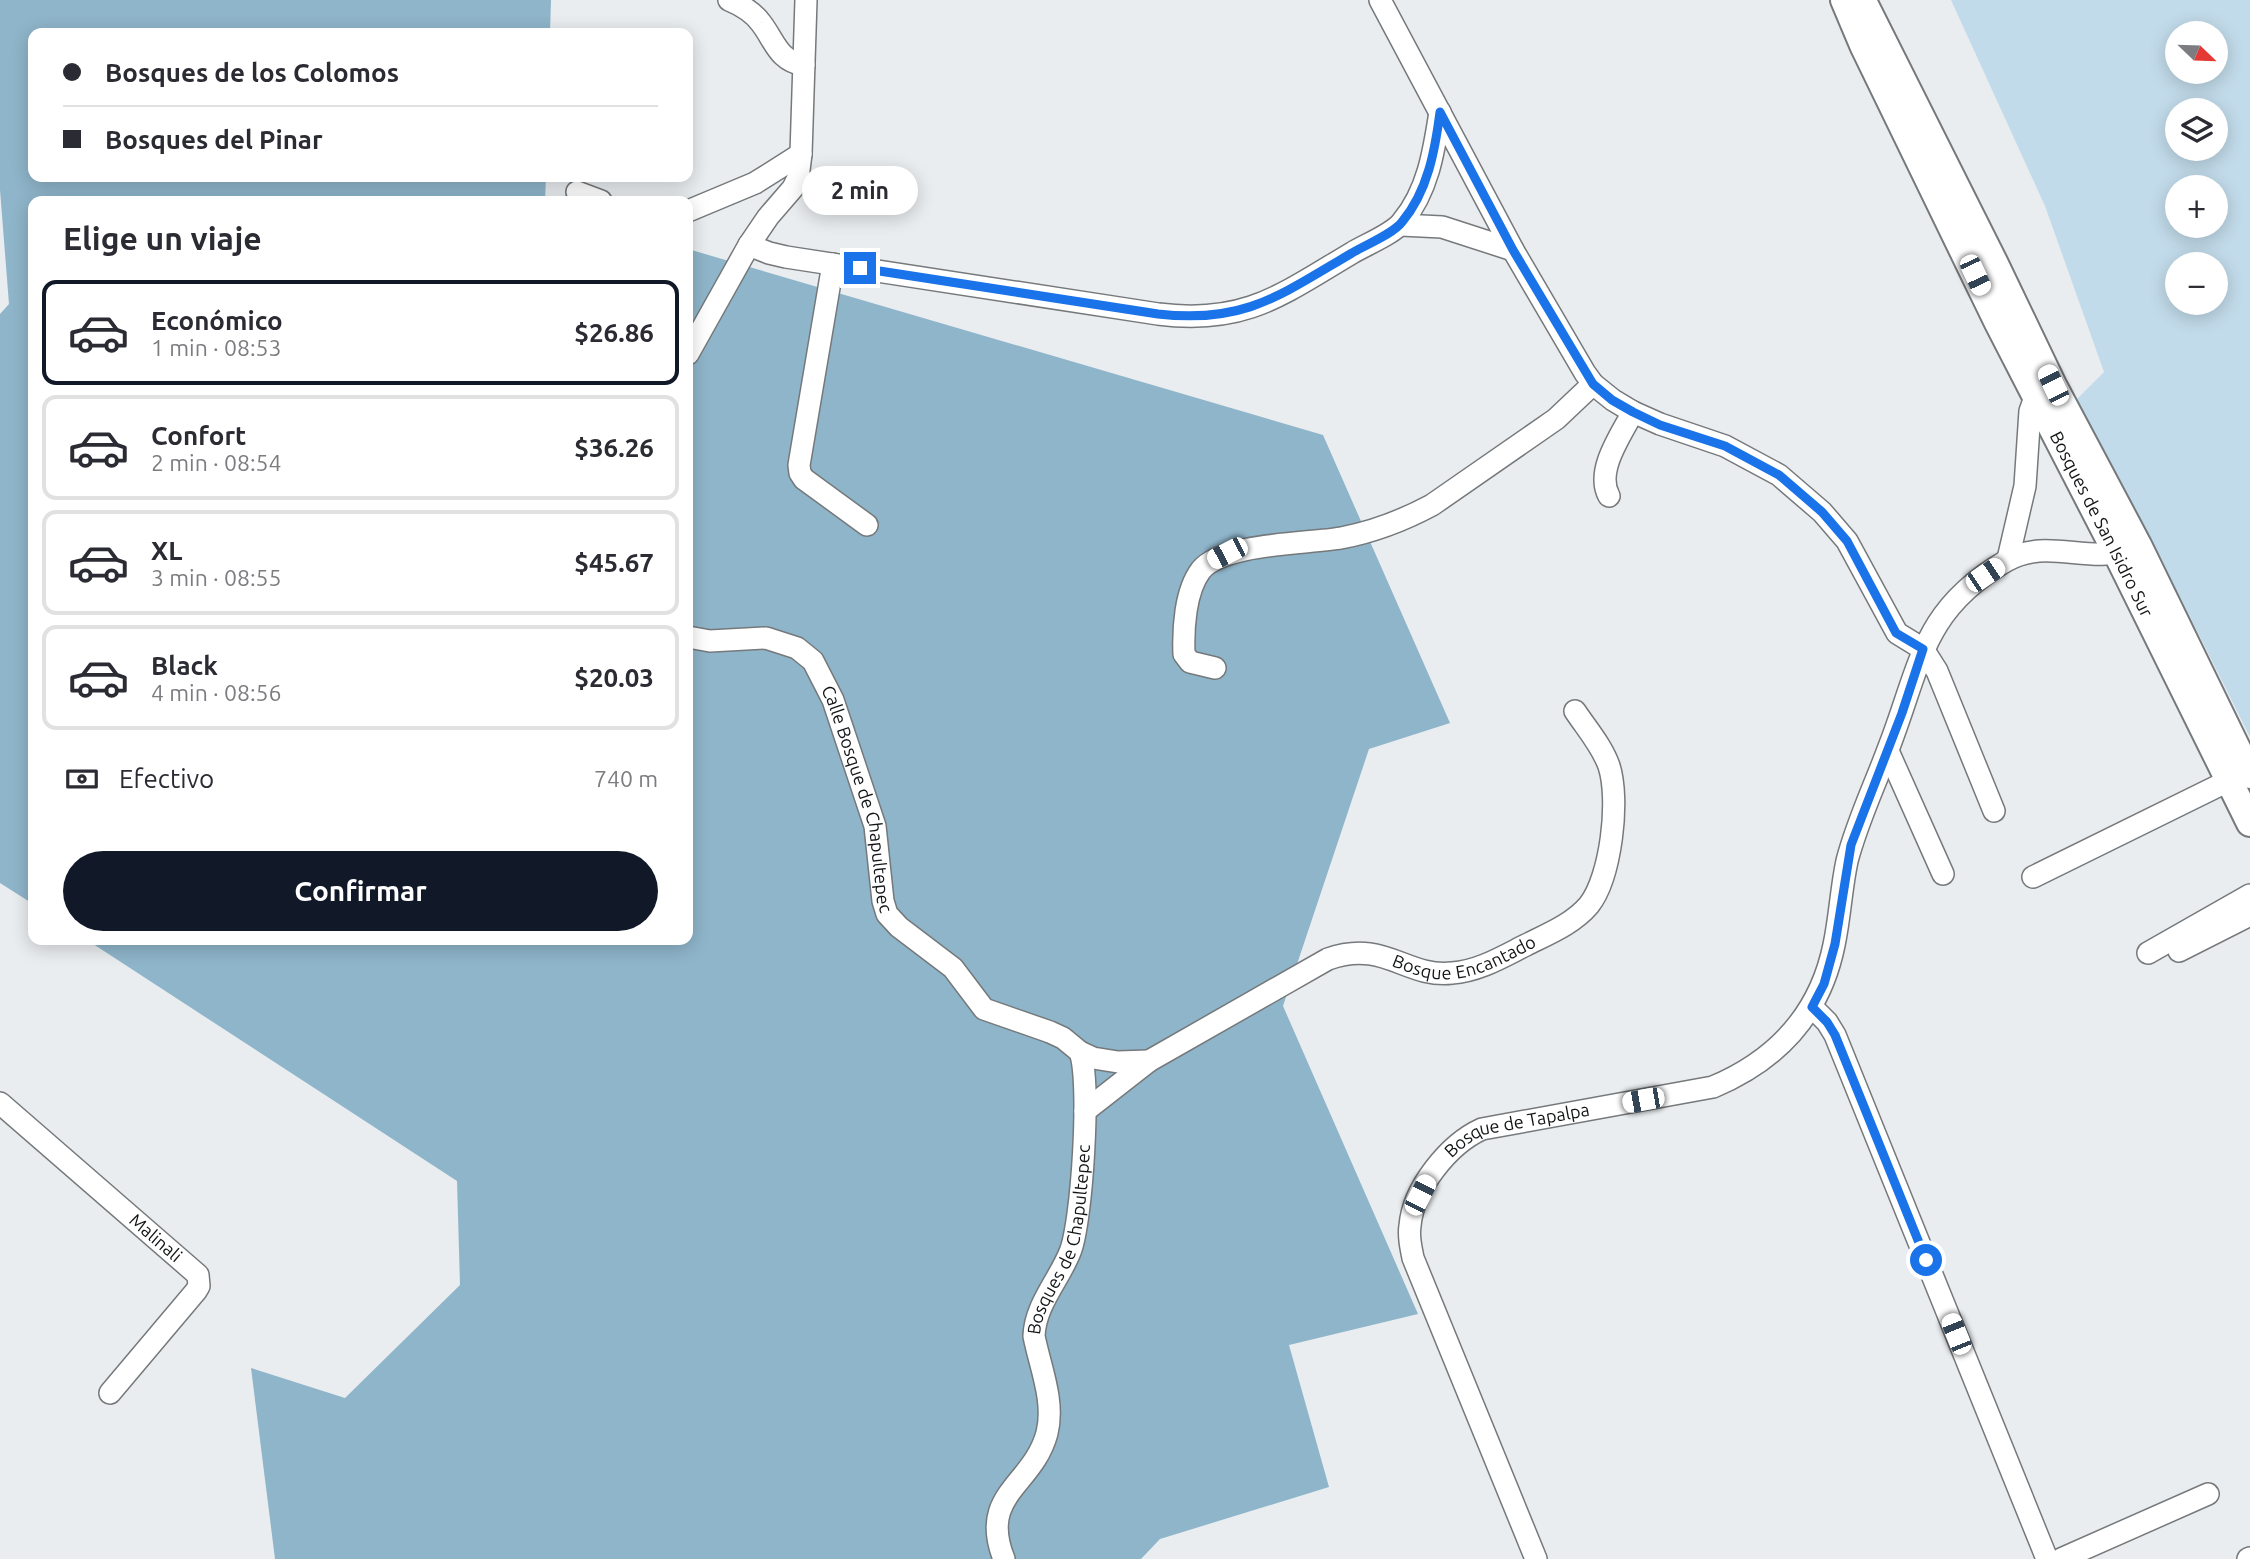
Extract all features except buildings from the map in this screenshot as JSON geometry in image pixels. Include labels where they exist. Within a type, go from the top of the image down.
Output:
[{"type":"main road","name":"Bosques de San Isidro Sur","points":[[1844,0],[1863,45],[1998,323],[2045,391]]},
{"type":"main road","name":"Bosques de San Isidro Sur","points":[[1863,0],[1995,264],[2045,391],[2239,778],[2250,823]]},
{"type":"street","points":[[729,0],[754,15],[784,57],[804,65]]},
{"type":"street","points":[[693,345],[749,244],[793,188],[798,177],[806,0]]},
{"type":"street","points":[[1380,0],[1513,250],[1593,384],[1612,400],[1633,412],[1660,425],[1725,446],[1779,475],[1822,512],[1847,541],[1896,633],[1923,649],[1937,671],[1994,811]]},
{"type":"street","points":[[749,244],[769,253],[833,264],[1158,314],[1203,317],[1224,315],[1266,303],[1401,225],[1428,175],[1440,112]]},
{"type":"street","points":[[693,209],[755,183],[801,154]]},
{"type":"street","points":[[577,192],[588,196]]},
{"type":"street","points":[[1401,225],[1442,227],[1513,250]]},
{"type":"street","points":[[833,264],[799,465],[800,473],[804,479],[867,525]]},
{"type":"street","points":[[1215,668],[1190,662],[1184,654],[1189,597],[1200,571],[1209,562],[1227,553],[1343,537],[1414,515],[1556,419],[1593,384]]},
{"type":"street","points":[[2008,559],[2021,510],[2031,404],[2045,391]]},
{"type":"street","points":[[1609,496],[1604,475],[1633,412]]},
{"type":"street","points":[[2008,559],[2030,551],[2109,555],[2127,550]]},
{"type":"street","name":"Bosque de Tapalpa","points":[[1536,1559],[1413,1258],[1409,1227],[1420,1195],[1439,1164],[1466,1136],[1482,1129],[1713,1087],[1744,1073],[1763,1059],[1797,1026],[1812,1007],[1824,984],[1835,944],[1851,845],[1888,751],[1923,649],[1934,626],[1964,590],[2008,559]]},
{"type":"street","name":"Calle Bosque de Chapultepec","points":[[693,638],[710,641],[766,638],[797,648],[813,661],[833,700],[875,827],[883,901],[887,914],[899,927],[953,968],[984,1009],[1050,1032],[1063,1038],[1080,1052],[1106,1061],[1149,1062]]},
{"type":"street","name":"Bosque Encantado","points":[[1085,1111],[1149,1062],[1328,959],[1341,954],[1370,953],[1428,971],[1449,974],[1490,964],[1574,919],[1592,900],[1608,861],[1614,788],[1606,758],[1576,712]]},
{"type":"street","points":[[1888,751],[1943,874]]},
{"type":"street","points":[[2034,877],[2239,778]]},
{"type":"street","points":[[2148,953],[2250,895]]},
{"type":"street","points":[[2179,951],[2250,915]]},
{"type":"street","points":[[1812,1007],[1835,1035],[2047,1559]]},
{"type":"street","name":"Bosques de Chapultepec","points":[[1004,1559],[997,1530],[1000,1505],[1034,1462],[1048,1430],[1049,1399],[1034,1328],[1038,1314],[1069,1255],[1076,1233],[1085,1111],[1080,1052]]},
{"type":"street","name":"Malinali","points":[[0,1103],[198,1275],[200,1280],[197,1291],[110,1393]]},
{"type":"street","points":[[2062,1559],[2208,1494]]},
{"type":"shaded area","points":[[0,0],[551,0],[550,28],[28,28],[28,182],[546,182],[545,196],[28,196],[28,901],[0,883],[0,314],[9,304],[0,190]]},
{"type":"shaded area","points":[[1951,0],[2250,0],[2250,737],[2196,629],[2073,403],[2104,372],[2045,206]]},
{"type":"shaded area","points":[[693,250],[1323,435],[1450,723],[1369,749],[1283,1006],[1418,1314],[1289,1345],[1329,1487],[1160,1539],[1141,1559],[275,1559],[251,1368],[345,1398],[460,1285],[457,1181],[95,945],[693,945]]},
{"type":"route","points":[[860,268],[1158,314],[1184,317],[1224,315],[1266,303],[1401,225],[1428,175],[1440,112],[1513,250],[1593,384],[1612,400],[1633,412],[1660,425],[1725,446],[1779,475],[1822,512],[1847,541],[1896,633],[1923,649],[1902,713],[1851,845],[1835,944],[1824,984],[1812,1007],[1820,1013],[1835,1035],[1926,1260]]}]
